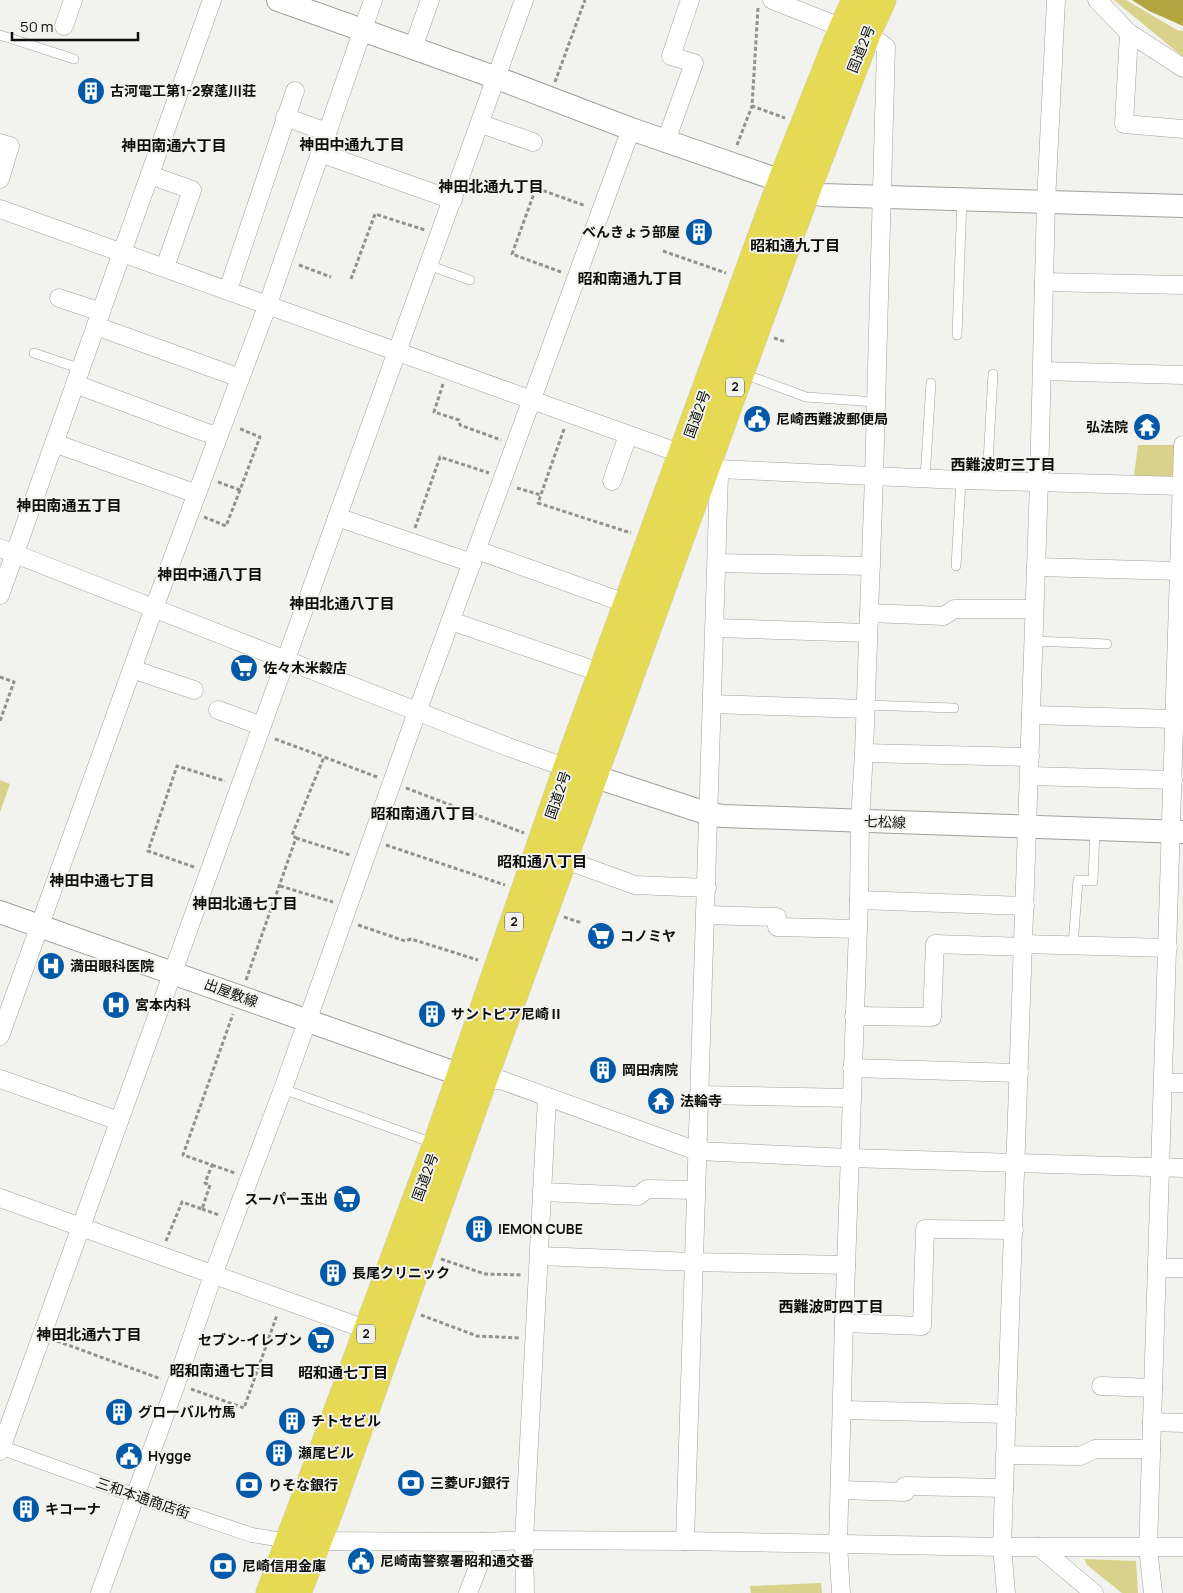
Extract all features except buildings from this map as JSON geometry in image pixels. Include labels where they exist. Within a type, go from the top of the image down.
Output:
[{"type":"highway","name":"国道2号","points":[[855,31],[856,0]]},
{"type":"highway","name":"国道2号","points":[[270,1593],[437,1144],[472,1077],[563,859],[702,462],[794,185],[855,31],[882,0]]},
{"type":"highway","name":"国道2号","points":[[304,1591],[318,1541],[472,1077],[567,769],[628,604],[702,462]]},
{"type":"street","points":[[64,26],[73,0]]},
{"type":"street","points":[[0,595],[7,550],[54,443],[212,0]]},
{"type":"street","points":[[278,0],[497,78],[631,129],[822,195],[1183,206]]},
{"type":"street","points":[[0,1036],[154,608],[268,304],[373,0]]},
{"type":"street","points":[[413,48],[430,0]]},
{"type":"street","points":[[0,1449],[396,352],[481,124],[524,0]]},
{"type":"street","points":[[666,141],[694,63],[671,56],[690,0]]},
{"type":"street","points":[[772,0],[855,31],[886,47],[874,476],[860,821],[859,900],[844,1323],[838,1544],[841,1593]]},
{"type":"street","points":[[1006,1593],[1002,1547],[1034,641],[1046,202],[1056,0]]},
{"type":"street","points":[[1097,0],[1129,33],[1183,68]]},
{"type":"street","points":[[1129,33],[1124,124],[1183,129]]},
{"type":"street","points":[[228,290],[295,91]]},
{"type":"street","points":[[286,117],[327,132]]},
{"type":"street","points":[[481,124],[533,142]]},
{"type":"street","points":[[100,1593],[213,1275],[283,1089],[417,712],[631,129]]},
{"type":"street","points":[[0,179],[10,146]]},
{"type":"street","points":[[320,153],[452,200]]},
{"type":"street","points":[[150,175],[192,190],[165,268]]},
{"type":"street","points":[[0,209],[702,462],[874,476],[1182,486]]},
{"type":"street","points":[[1044,282],[1183,285]]},
{"type":"street","points":[[59,298],[99,319],[240,378]]},
{"type":"street","points":[[1042,372],[1183,375]]},
{"type":"street","points":[[78,377],[221,430]]},
{"type":"street","points":[[612,481],[628,435]]},
{"type":"street","points":[[54,443],[197,494]]},
{"type":"street","points":[[1153,1593],[1148,1548],[1163,1083],[1174,997],[1168,948],[1176,908],[1177,832],[1173,780],[1178,758],[1175,719],[1180,681],[1179,571],[1183,445]]},
{"type":"street","points":[[685,1541],[719,475],[702,462]]},
{"type":"street","points":[[337,517],[410,541],[475,556],[628,604]]},
{"type":"street","points":[[7,550],[417,712],[567,769],[593,776]]},
{"type":"street","points":[[717,563],[871,566]]},
{"type":"street","points":[[1036,567],[1179,571]]},
{"type":"street","points":[[869,612],[944,616],[954,610],[1034,609]]},
{"type":"street","points":[[451,621],[602,674]]},
{"type":"street","points":[[714,628],[868,633]]},
{"type":"street","points":[[132,669],[194,690]]},
{"type":"street","points":[[712,704],[866,707]]},
{"type":"street","points":[[218,710],[260,730]]},
{"type":"street","points":[[1031,715],[1175,719]]},
{"type":"street","points":[[864,753],[1030,757]]},
{"type":"street","name":"七松線","points":[[593,776],[709,814],[739,817],[1177,832]]},
{"type":"street","points":[[1029,776],[1173,780]]},
{"type":"street","points":[[563,859],[635,885],[706,888]]},
{"type":"street","points":[[859,900],[1025,906]]},
{"type":"street","name":"出屋敷線","points":[[0,912],[472,1077]]},
{"type":"street","points":[[706,915],[777,917],[777,927],[858,929]]},
{"type":"street","points":[[854,1016],[932,1017],[935,944],[1168,948]]},
{"type":"street","points":[[852,1068],[1019,1073]]},
{"type":"street","points":[[472,1077],[501,1080],[697,1151],[849,1158],[1183,1168]]},
{"type":"street","points":[[0,1078],[119,1122]]},
{"type":"street","points":[[1163,1083],[1183,1083]]},
{"type":"street","points":[[699,1095],[851,1098]]},
{"type":"street","points":[[525,1593],[524,1540],[547,1097]]},
{"type":"street","points":[[542,1192],[638,1196],[647,1189],[696,1190]]},
{"type":"street","points":[[0,1198],[368,1330]]},
{"type":"street","points":[[844,1323],[922,1326],[925,1229],[1014,1230]]},
{"type":"street","points":[[539,1256],[846,1265]]},
{"type":"street","points":[[1157,1268],[1183,1268]]},
{"type":"street","points":[[1101,1386],[1153,1388]]},
{"type":"street","points":[[842,1410],[1007,1414]]},
{"type":"street","points":[[1152,1422],[1183,1423]]},
{"type":"street","name":"三和本通商店街","points":[[0,1449],[252,1535],[289,1540]]},
{"type":"street","points":[[1005,1455],[1080,1456],[1095,1449],[1151,1449]]},
{"type":"street","points":[[840,1490],[905,1492],[905,1486],[1004,1488]]},
{"type":"street","points":[[289,1540],[484,1542],[524,1540],[685,1541],[1002,1547],[1183,1548]]},
{"type":"street","points":[[468,1593],[482,1557],[484,1542]]},
{"type":"street","points":[[1039,1547],[1094,1593]]},
{"type":"lane","points":[[0,35],[74,59]]},
{"type":"lane","points":[[957,335],[962,198]]},
{"type":"lane","points":[[428,266],[470,280]]},
{"type":"lane","points":[[34,353],[78,377]]},
{"type":"lane","points":[[987,480],[993,374]]},
{"type":"lane","points":[[754,378],[806,397],[876,402]]},
{"type":"lane","points":[[925,478],[931,382]]},
{"type":"lane","points":[[956,566],[961,480]]},
{"type":"lane","points":[[1034,641],[1107,644]]},
{"type":"lane","points":[[866,707],[954,708]]},
{"type":"lane","points":[[1073,945],[1078,880],[1093,881],[1095,829]]},
{"type":"lane","points":[[283,1089],[437,1144]]},
{"type":"path","points":[[549,98],[585,0]]},
{"type":"path","points":[[730,163],[752,106],[759,0]]},
{"type":"path","points":[[752,106],[786,118]]},
{"type":"path","points":[[577,278],[512,254],[536,188],[601,212]]},
{"type":"path","points":[[351,279],[374,214],[440,235]]},
{"type":"path","points":[[663,251],[726,274]]},
{"type":"path","points":[[283,260],[331,277]]},
{"type":"path","points":[[447,370],[434,412],[458,420],[460,425],[516,445]]},
{"type":"path","points":[[569,414],[538,503],[634,534]]},
{"type":"path","points":[[190,512],[226,526],[260,437],[221,430]]},
{"type":"path","points":[[410,541],[440,457],[541,495]]},
{"type":"path","points":[[203,476],[240,490]]},
{"type":"path","points":[[0,677],[14,682],[0,721]]},
{"type":"path","points":[[260,730],[324,757],[527,834]]},
{"type":"path","points":[[324,757],[292,835],[296,838],[364,860]]},
{"type":"path","points":[[209,872],[148,851],[177,766],[240,786]]},
{"type":"path","points":[[246,982],[296,838]]},
{"type":"path","points":[[372,840],[508,886]]},
{"type":"path","points":[[280,886],[405,941],[411,939],[483,962]]},
{"type":"path","points":[[561,916],[582,923]]},
{"type":"path","points":[[234,1011],[183,1155],[249,1178]]},
{"type":"path","points":[[160,1256],[182,1202],[202,1209],[210,1185],[205,1183],[212,1165]]},
{"type":"path","points":[[436,1257],[485,1274],[538,1276]]},
{"type":"path","points":[[416,1313],[477,1336],[534,1339]]},
{"type":"shaded area","points":[[1114,0],[1126,0],[1177,30],[1183,31],[1183,57]]},
{"type":"shaded area","points":[[1132,0],[1183,0],[1183,26],[1149,11]]},
{"type":"shaded area","points":[[1138,445],[1175,445],[1174,472],[1170,478],[1134,476]]},
{"type":"shaded area","points":[[0,780],[10,784],[0,812]]},
{"type":"shaded area","points":[[1084,1559],[1136,1561],[1138,1593],[1122,1593],[1087,1565]]},
{"type":"shaded area","points":[[821,1583],[822,1593],[751,1593],[750,1586]]},
{"type":"place","name":"古河電工第1-2寮蓬川荘","points":[[91,91]]},
{"type":"place","name":"べんきょう部屋","points":[[699,232]]},
{"type":"place","name":"尼崎西難波郵便局","points":[[757,419]]},
{"type":"place","name":"弘法院","points":[[1147,427]]},
{"type":"place","name":"佐々木米穀店","points":[[244,668]]},
{"type":"place","name":"コノミヤ","points":[[601,936]]},
{"type":"place","name":"満田眼科医院","points":[[51,966]]},
{"type":"place","name":"宮本内科","points":[[116,1005]]},
{"type":"place","name":"サントピア尼崎Ⅱ","points":[[432,1014]]},
{"type":"place","name":"岡田病院","points":[[603,1070]]},
{"type":"place","name":"法輪寺","points":[[661,1101]]},
{"type":"place","name":"スーパー玉出","points":[[347,1199]]},
{"type":"place","name":"IEMON CUBE","points":[[479,1229]]},
{"type":"place","name":"長尾クリニック","points":[[333,1273]]},
{"type":"place","name":"セブン-イレブン","points":[[321,1340]]},
{"type":"place","name":"グローバル竹馬","points":[[119,1412]]},
{"type":"place","name":"チトセビル","points":[[292,1421]]},
{"type":"place","name":"瀬尾ビル","points":[[279,1453]]},
{"type":"place","name":"Hygge","points":[[129,1456]]},
{"type":"place","name":"三菱UFJ銀行","points":[[411,1483]]},
{"type":"place","name":"りそな銀行","points":[[249,1485]]},
{"type":"place","name":"キコーナ","points":[[26,1509]]},
{"type":"place","name":"尼崎南警察署昭和通交番","points":[[361,1561]]},
{"type":"place","name":"尼崎信用金庫","points":[[223,1566]]},
{"type":"district","name":"神田中通九丁目","points":[[352,145]]},
{"type":"district","name":"神田南通六丁目","points":[[174,146]]},
{"type":"district","name":"神田北通九丁目","points":[[491,187]]},
{"type":"district","name":"昭和通九丁目","points":[[795,246]]},
{"type":"district","name":"昭和南通九丁目","points":[[630,279]]},
{"type":"district","name":"西難波町三丁目","points":[[1003,465]]},
{"type":"district","name":"神田南通五丁目","points":[[69,506]]},
{"type":"district","name":"神田中通八丁目","points":[[210,575]]},
{"type":"district","name":"神田北通八丁目","points":[[342,604]]},
{"type":"district","name":"昭和南通八丁目","points":[[423,814]]},
{"type":"district","name":"昭和通八丁目","points":[[542,862]]},
{"type":"district","name":"神田中通七丁目","points":[[102,881]]},
{"type":"district","name":"神田北通七丁目","points":[[245,904]]},
{"type":"district","name":"西難波町四丁目","points":[[831,1307]]},
{"type":"district","name":"神田北通六丁目","points":[[89,1335]]},
{"type":"district","name":"昭和南通七丁目","points":[[222,1371]]},
{"type":"district","name":"昭和通七丁目","points":[[343,1373]]}]
